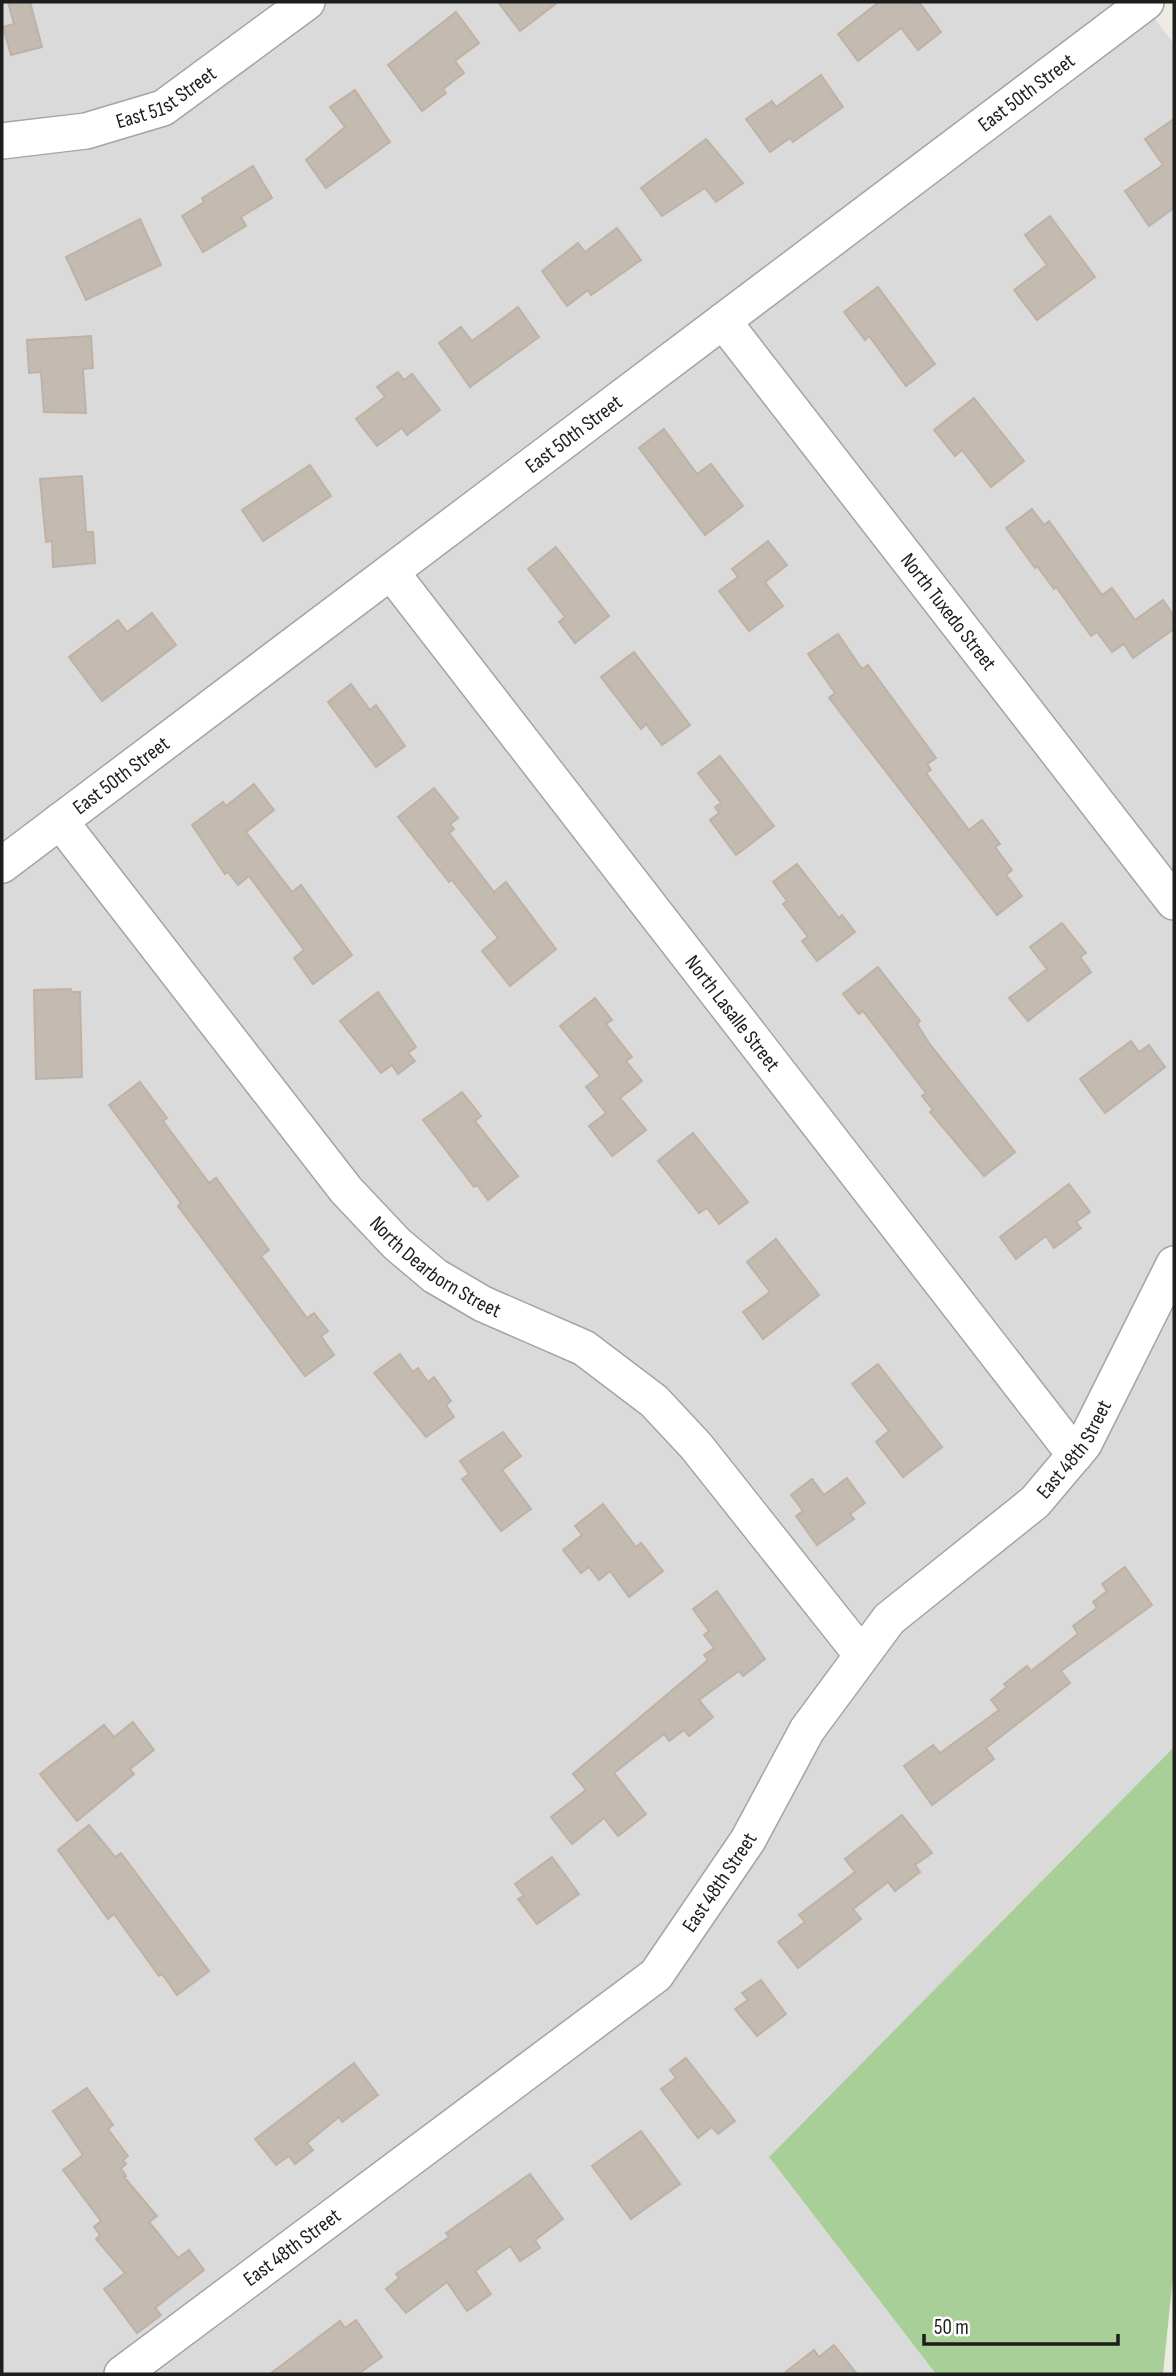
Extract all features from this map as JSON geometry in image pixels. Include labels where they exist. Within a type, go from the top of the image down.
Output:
[{"type":"street","name":"East 51st Street","points":[[2,141],[86,131],[163,108],[307,2]]},
{"type":"street","name":"East 50th Street","points":[[2,865],[1146,2]]},
{"type":"street","name":"North Tuxedo Street","points":[[723,321],[1174,902]]},
{"type":"street","name":"North Lasalle Street","points":[[391,572],[1075,1455]]},
{"type":"street","name":"North Dearborn Street","points":[[60,821],[346,1189],[378,1226],[435,1276],[484,1304],[584,1348],[654,1401],[696,1446],[861,1654]]},
{"type":"street","name":"East 48th Street","points":[[122,2374],[656,1975],[748,1840],[807,1730],[889,1619],[1035,1502],[1075,1455],[1095,1426],[1174,1264]]},
{"type":"shaded area","points":[[2,2],[1142,2],[1174,44],[1174,1747],[769,2157],[936,2374],[2,2374]]},
{"type":"green space","points":[[1174,1747],[1174,2266],[1163,2374],[936,2374],[769,2157]]},
{"type":"building","points":[[8,2],[30,2],[42,47],[11,55],[3,27],[14,24]]},
{"type":"building","points":[[498,2],[558,2],[520,31]]},
{"type":"building","points":[[879,2],[919,2],[941,32],[918,50],[901,28],[858,61],[838,34]]},
{"type":"building","points":[[456,12],[479,43],[455,61],[464,73],[443,89],[446,93],[422,111],[388,65]]},
{"type":"building","points":[[821,75],[843,107],[793,142],[790,138],[770,152],[746,119],[772,101],[776,107]]},
{"type":"building","points":[[355,90],[390,142],[326,188],[306,160],[345,127],[330,107]]},
{"type":"building","points":[[1174,119],[1174,208],[1149,226],[1125,191],[1163,165],[1145,139]]},
{"type":"building","points":[[706,139],[743,183],[716,202],[705,188],[662,216],[641,188]]},
{"type":"building","points":[[253,166],[272,198],[241,217],[246,226],[203,252],[182,216],[204,202],[202,198]]},
{"type":"building","points":[[1050,216],[1095,277],[1037,320],[1014,290],[1047,265],[1025,235]]},
{"type":"building","points":[[140,219],[161,265],[86,300],[66,257]]},
{"type":"building","points":[[617,228],[641,260],[591,295],[588,290],[567,306],[542,271],[578,243],[585,252]]},
{"type":"building","points":[[878,287],[935,364],[906,386],[869,336],[865,340],[844,312]]},
{"type":"building","points":[[518,307],[539,337],[470,387],[439,343],[461,327],[472,341]]},
{"type":"building","points":[[91,336],[93,368],[83,369],[86,413],[44,412],[41,372],[29,373],[27,340]]},
{"type":"building","points":[[398,372],[404,380],[412,374],[440,410],[407,435],[402,428],[377,446],[356,419],[385,397],[377,387]]},
{"type":"building","points":[[974,398],[1024,461],[991,487],[962,450],[955,456],[934,430]]},
{"type":"building","points":[[664,429],[697,474],[711,464],[743,506],[705,535],[639,448]]},
{"type":"building","points":[[310,465],[331,496],[263,541],[242,510]]},
{"type":"building","points":[[82,476],[86,532],[93,532],[95,563],[53,567],[52,541],[46,542],[40,479]]},
{"type":"building","points":[[1032,509],[1044,525],[1049,521],[1102,595],[1112,588],[1135,620],[1163,600],[1174,616],[1174,629],[1133,658],[1124,644],[1112,652],[1097,632],[1091,636],[1056,587],[1054,589],[1037,566],[1035,568],[1006,528]]},
{"type":"building","points":[[768,541],[787,565],[765,582],[783,606],[749,631],[719,591],[738,577],[732,569]]},
{"type":"building","points":[[556,547],[609,616],[575,643],[559,622],[565,617],[528,569]]},
{"type":"building","points":[[152,613],[176,645],[102,701],[69,657],[118,620],[127,632]]},
{"type":"building","points":[[838,634],[862,669],[868,665],[936,758],[927,764],[931,770],[926,773],[969,830],[982,820],[1000,844],[995,847],[1012,870],[1006,875],[1022,896],[997,915],[829,698],[835,693],[808,654]]},
{"type":"building","points":[[634,652],[690,725],[662,745],[646,724],[641,729],[601,677]]},
{"type":"building","points":[[351,684],[370,710],[376,705],[405,746],[376,767],[328,702]]},
{"type":"building","points":[[720,756],[774,826],[736,855],[710,820],[719,813],[715,807],[721,803],[698,773]]},
{"type":"building","points":[[254,784],[274,810],[246,832],[292,892],[301,885],[352,955],[313,984],[294,958],[304,950],[249,876],[238,885],[228,872],[225,874],[192,825],[223,802],[226,806]]},
{"type":"building","points":[[434,788],[458,818],[450,824],[454,829],[449,833],[494,892],[506,882],[556,949],[510,986],[482,951],[498,938],[398,817]]},
{"type":"building","points":[[797,864],[839,918],[842,915],[855,932],[817,961],[802,941],[808,937],[783,904],[787,901],[773,882]]},
{"type":"building","points":[[1062,923],[1086,953],[1080,957],[1091,972],[1028,1021],[1009,998],[1047,969],[1030,947]]},
{"type":"building","points":[[878,967],[920,1021],[917,1024],[929,1043],[1015,1152],[984,1176],[930,1112],[933,1110],[922,1096],[926,1093],[863,1011],[859,1014],[843,994]]},
{"type":"building","points":[[71,989],[72,992],[80,992],[82,1077],[36,1079],[34,990]]},
{"type":"building","points":[[378,992],[416,1047],[408,1053],[415,1061],[398,1074],[392,1065],[381,1073],[340,1021]]},
{"type":"building","points":[[595,998],[612,1020],[606,1024],[632,1057],[626,1061],[642,1081],[620,1098],[646,1130],[612,1156],[589,1126],[606,1113],[586,1087],[600,1076],[560,1026]]},
{"type":"building","points":[[1131,1041],[1139,1052],[1149,1045],[1165,1067],[1105,1113],[1080,1079]]},
{"type":"building","points":[[140,1082],[167,1118],[163,1121],[209,1183],[216,1178],[269,1250],[261,1256],[307,1318],[314,1313],[328,1331],[321,1336],[334,1355],[305,1376],[178,1206],[181,1203],[109,1105]]},
{"type":"building","points":[[462,1092],[481,1116],[475,1121],[518,1176],[488,1200],[477,1185],[474,1187],[423,1120]]},
{"type":"building","points":[[693,1133],[748,1202],[719,1224],[707,1208],[699,1213],[658,1161]]},
{"type":"building","points":[[1069,1184],[1090,1212],[1076,1222],[1081,1228],[1054,1248],[1046,1236],[1016,1259],[1000,1237]]},
{"type":"building","points":[[776,1239],[819,1295],[763,1339],[743,1312],[770,1292],[747,1262]]},
{"type":"building","points":[[400,1354],[413,1372],[418,1368],[428,1382],[434,1377],[451,1401],[446,1405],[454,1417],[426,1437],[374,1373]]},
{"type":"building","points":[[878,1364],[942,1447],[903,1477],[876,1442],[889,1431],[852,1384]]},
{"type":"building","points":[[503,1432],[521,1456],[502,1470],[531,1509],[501,1531],[462,1479],[469,1474],[460,1461]]},
{"type":"building","points":[[847,1478],[865,1503],[850,1514],[854,1519],[817,1545],[796,1516],[803,1511],[791,1495],[812,1479],[824,1495]]},
{"type":"building","points":[[603,1504],[636,1547],[641,1543],[663,1571],[629,1597],[610,1571],[599,1580],[589,1567],[581,1573],[563,1550],[582,1535],[575,1526]]},
{"type":"building","points":[[1125,1567],[1152,1605],[1061,1671],[1070,1683],[986,1748],[994,1759],[932,1805],[904,1766],[933,1745],[940,1753],[999,1710],[991,1700],[1007,1687],[1004,1684],[1027,1666],[1031,1671],[1078,1634],[1073,1626],[1097,1608],[1093,1602],[1107,1591],[1102,1584]]},
{"type":"building","points":[[717,1591],[765,1659],[743,1676],[739,1671],[699,1700],[713,1717],[689,1736],[684,1730],[669,1741],[664,1734],[614,1773],[646,1814],[618,1836],[604,1818],[572,1844],[551,1817],[586,1790],[573,1774],[708,1660],[704,1655],[714,1648],[704,1635],[709,1631],[693,1609]]},
{"type":"building","points":[[133,1722],[154,1750],[130,1769],[134,1774],[77,1821],[40,1774],[104,1725],[114,1737]]},
{"type":"building","points":[[902,1815],[932,1853],[915,1865],[920,1872],[895,1891],[888,1882],[853,1909],[861,1919],[798,1968],[778,1942],[805,1922],[799,1915],[855,1872],[845,1859]]},
{"type":"building","points":[[89,1825],[115,1857],[121,1853],[209,1971],[177,1995],[162,1974],[159,1976],[114,1914],[108,1919],[58,1850]]},
{"type":"building","points":[[552,1857],[579,1894],[537,1924],[518,1899],[524,1896],[515,1884]]},
{"type":"building","points":[[761,1980],[786,2014],[757,2036],[735,2009],[748,2000],[742,1993]]},
{"type":"building","points":[[686,2058],[735,2121],[718,2134],[712,2127],[698,2138],[661,2089],[676,2078],[670,2070]]},
{"type":"building","points":[[354,2063],[378,2095],[342,2122],[339,2117],[307,2143],[313,2150],[295,2164],[289,2156],[276,2165],[255,2139]]},
{"type":"building","points":[[87,2088],[113,2125],[108,2129],[128,2156],[123,2160],[126,2164],[121,2168],[126,2176],[124,2177],[157,2216],[149,2222],[178,2258],[189,2250],[204,2270],[155,2308],[161,2315],[137,2333],[104,2289],[125,2273],[96,2239],[100,2235],[94,2227],[101,2221],[63,2170],[83,2155],[53,2111]]},
{"type":"building","points":[[641,2131],[680,2184],[631,2219],[592,2166]]},
{"type":"building","points":[[530,2174],[563,2219],[535,2240],[540,2248],[520,2261],[510,2246],[475,2271],[491,2294],[467,2311],[447,2282],[406,2313],[386,2289],[399,2278],[396,2274],[449,2237],[446,2233]]},
{"type":"building","points":[[356,2320],[382,2357],[358,2374],[270,2374],[340,2321],[345,2328]]},
{"type":"building","points":[[834,2345],[857,2374],[783,2374],[814,2350],[819,2357]]}]
